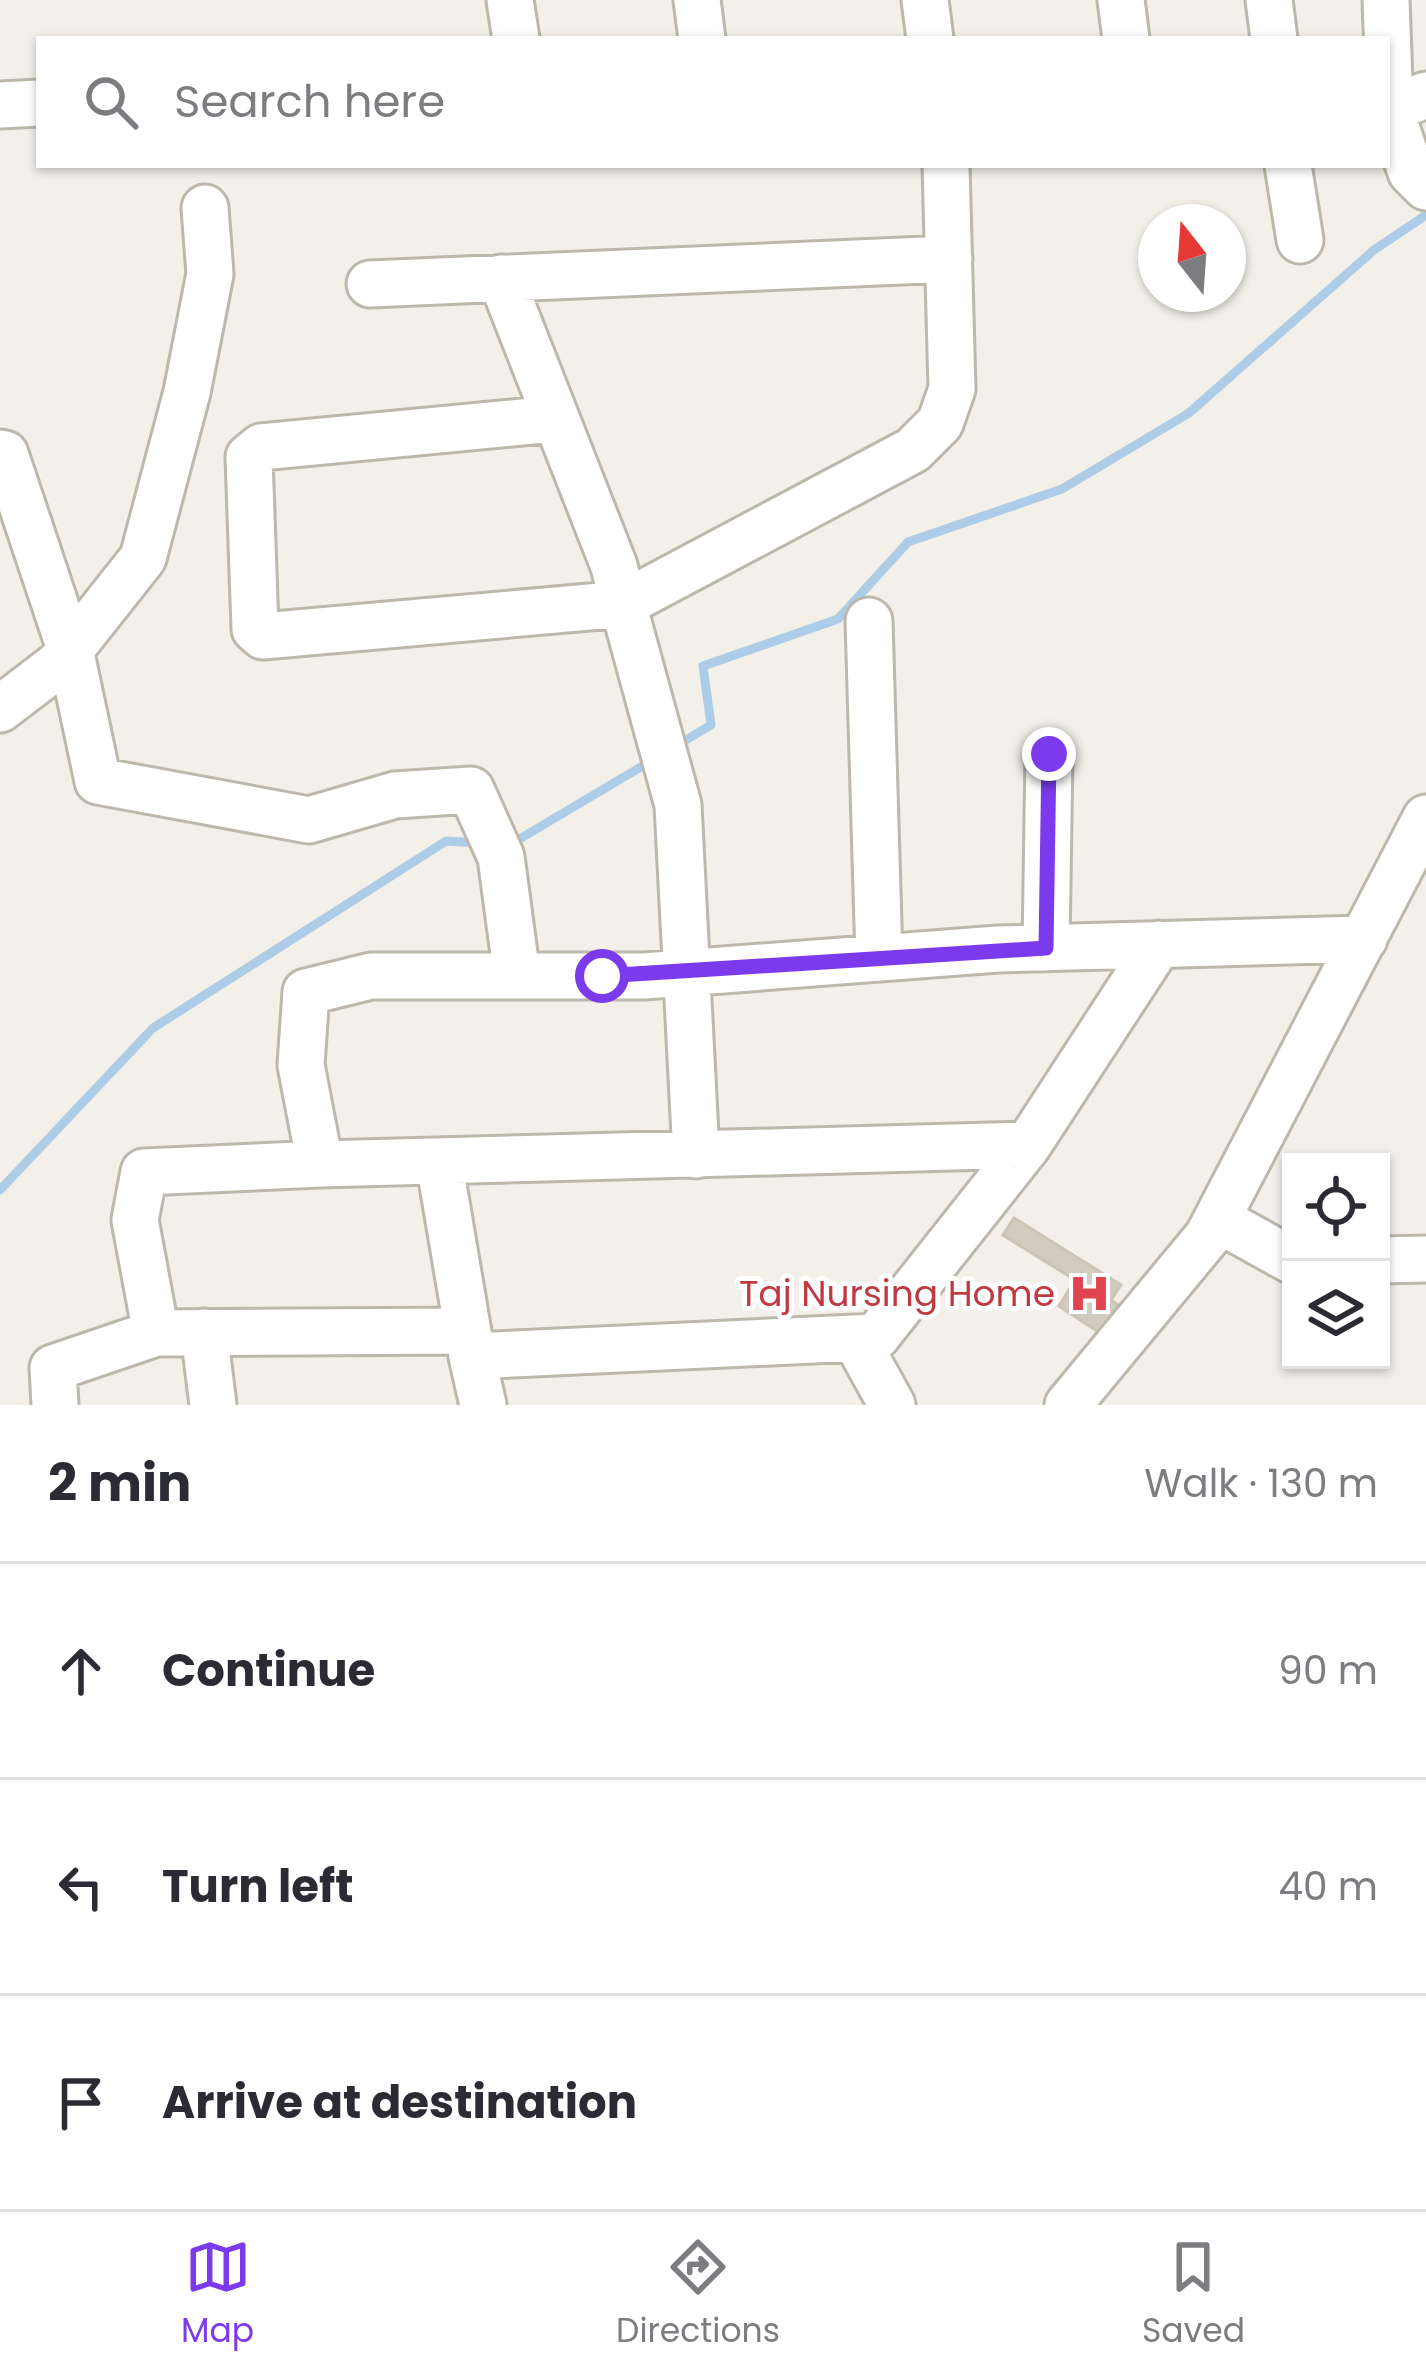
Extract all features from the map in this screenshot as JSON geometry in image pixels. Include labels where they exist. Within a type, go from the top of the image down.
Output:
[{"type":"street","points":[[510,0],[516,36]]},
{"type":"street","points":[[697,0],[702,36]]},
{"type":"street","points":[[925,0],[930,36]]},
{"type":"street","points":[[1121,0],[1126,36]]},
{"type":"street","points":[[1270,0],[1274,36]]},
{"type":"street","points":[[1386,0],[1408,102],[1412,172],[1426,187]]},
{"type":"street","points":[[0,105],[36,103]]},
{"type":"street","points":[[553,418],[261,447],[249,457],[255,629],[263,636],[623,604],[913,450],[940,423],[952,389],[946,168]]},
{"type":"street","points":[[1288,168],[1300,240]]},
{"type":"street","points":[[0,709],[70,650],[143,558],[187,392],[210,274],[205,208]]},
{"type":"street","points":[[370,284],[949,260]]},
{"type":"street","points":[[502,278],[614,566],[678,805],[690,971],[695,1155]]},
{"type":"street","points":[[0,453],[5,454],[70,650],[98,781],[309,820],[395,795],[471,790],[501,857],[517,976]]},
{"type":"street","points":[[869,621],[879,958]]},
{"type":"street","points":[[1046,948],[1049,754]]},
{"type":"street","points":[[1068,1405],[1217,1219],[1426,818]]},
{"type":"street","points":[[320,1164],[301,1065],[306,992],[371,976],[690,971],[1046,948],[1364,938]]},
{"type":"street","points":[[56,1405],[53,1368],[156,1333],[470,1343],[876,1337],[1028,1144],[1159,944]]},
{"type":"street","points":[[156,1333],[135,1220],[144,1172],[1028,1144]]},
{"type":"street","points":[[439,1161],[483,1405]]},
{"type":"street","points":[[1217,1219],[1282,1255]]},
{"type":"street","points":[[1390,1260],[1426,1259]]},
{"type":"street","points":[[204,1332],[213,1405]]},
{"type":"street","points":[[855,1338],[892,1405]]},
{"type":"building","points":[[1014,1218],[1121,1285],[1111,1300],[1118,1305],[1100,1333],[1059,1306],[1075,1280],[1003,1235]]},
{"type":"waterway","points":[[676,746],[711,725],[703,666],[838,619],[908,542],[1062,489],[1189,413],[1374,250],[1426,215]]},
{"type":"waterway","points":[[511,844],[651,761]]},
{"type":"waterway","points":[[0,1190],[153,1028],[446,841],[482,843]]},
{"type":"place","name":"Taj Nursing Home","points":[[1089,1293]]},
{"type":"route","points":[[602,976],[1046,948],[1049,754]]}]
